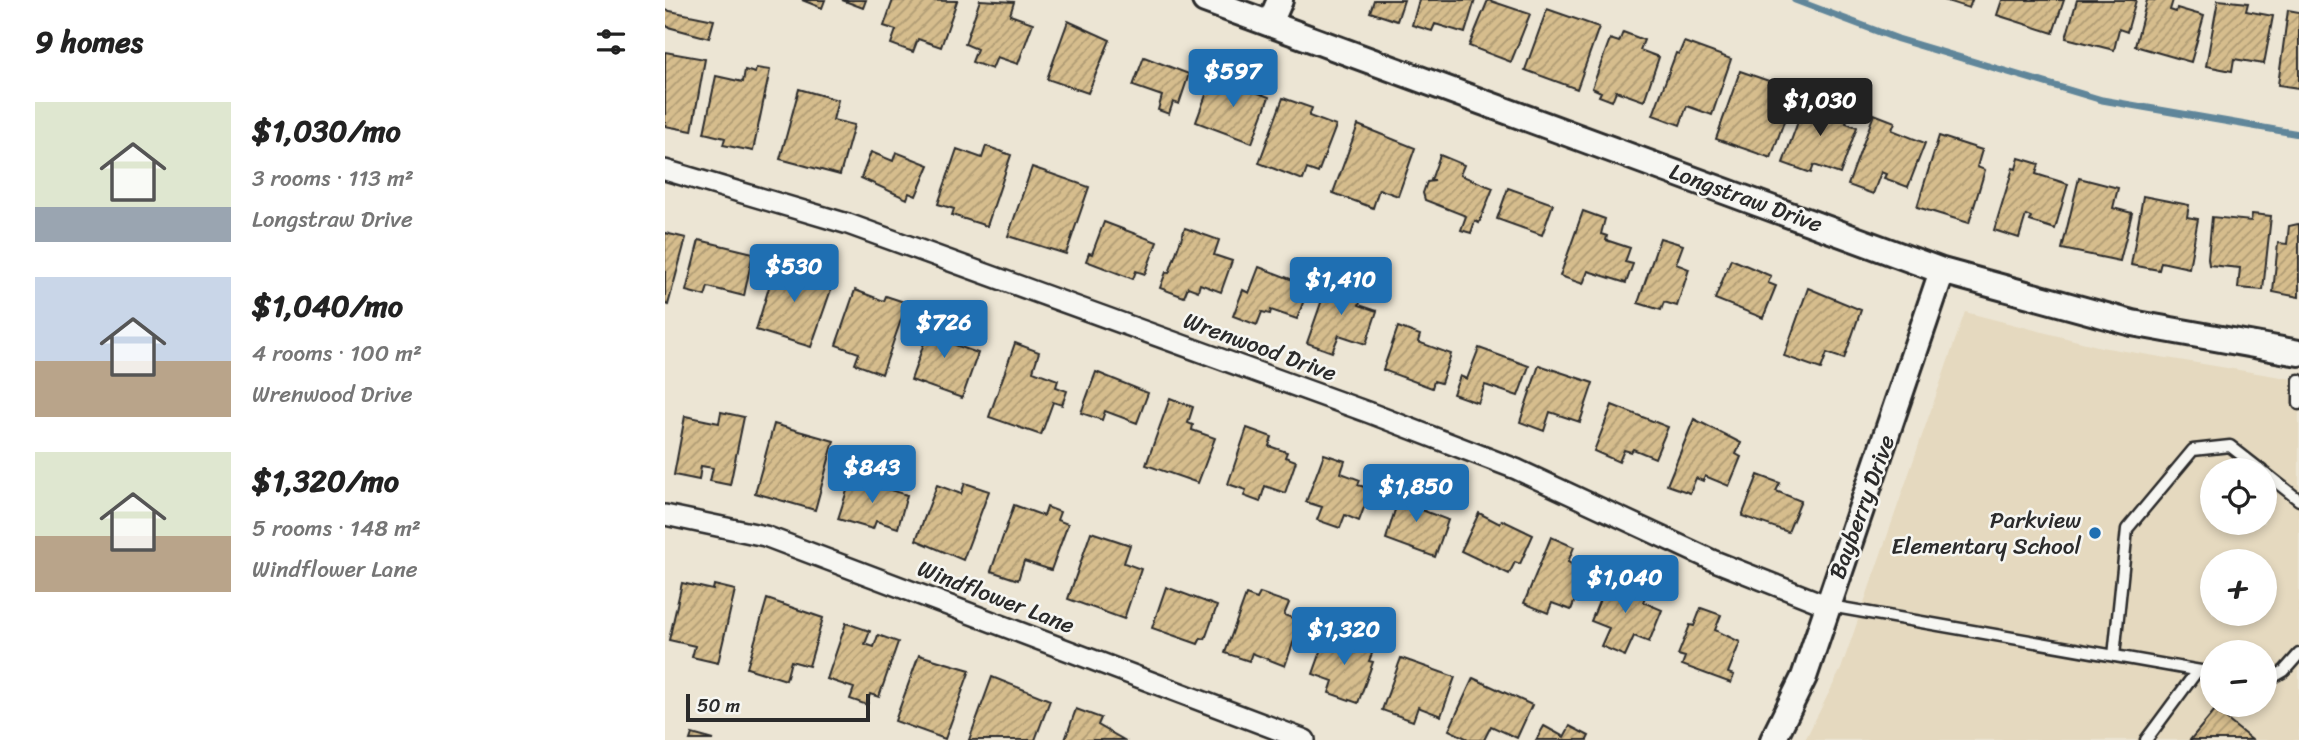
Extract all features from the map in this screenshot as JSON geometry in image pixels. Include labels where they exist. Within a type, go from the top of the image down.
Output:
[{"type":"street","name":"Longstraw Drive","points":[[1205,0],[1942,271],[2132,323],[2299,353]]},
{"type":"street","points":[[1270,23],[1280,0]]},
{"type":"street","name":"Wrenwood Drive","points":[[665,170],[848,224],[1370,414],[1516,469],[1712,560],[1826,605]]},
{"type":"street","name":"Bayberry Drive","points":[[1773,740],[1804,677],[1826,605],[1888,434],[1942,271]]},
{"type":"street","name":"Windflower Lane","points":[[665,515],[765,536],[1305,740]]},
{"type":"lane","points":[[2299,380],[2299,404]]},
{"type":"lane","points":[[2114,656],[2127,529],[2193,450],[2230,446],[2245,458]]},
{"type":"lane","points":[[2277,483],[2299,500]]},
{"type":"lane","points":[[1826,605],[2200,671]]},
{"type":"lane","points":[[2277,675],[2299,654]]},
{"type":"lane","points":[[2146,740],[2197,671]]},
{"type":"shaded area","name":"Parkview Elementary School","points":[[1965,312],[2101,347],[2299,380],[2299,740],[1805,740],[1841,669]]},
{"type":"building","points":[[802,0],[825,0],[822,8]]},
{"type":"building","points":[[842,0],[866,0],[863,8]]},
{"type":"building","points":[[893,0],[957,1],[941,47],[918,39],[913,52],[891,44],[896,30],[884,26]]},
{"type":"building","points":[[980,0],[1014,2],[1010,15],[1033,23],[1018,64],[997,57],[992,69],[972,62],[977,49],[965,44]]},
{"type":"building","points":[[1374,0],[1404,0],[1397,21],[1370,12]]},
{"type":"building","points":[[1419,0],[1475,0],[1465,33],[1435,24],[1432,31],[1412,25]]},
{"type":"building","points":[[1488,0],[1530,14],[1511,62],[1469,46]]},
{"type":"building","points":[[1944,0],[1972,0],[1969,8]]},
{"type":"building","points":[[2002,0],[2064,0],[2053,33],[1997,15]]},
{"type":"building","points":[[2077,0],[2136,0],[2127,32],[2119,29],[2114,50],[2066,38]]},
{"type":"building","points":[[2147,0],[2173,0],[2170,10],[2176,12],[2177,8],[2204,16],[2191,62],[2135,46]]},
{"type":"building","points":[[2218,0],[2248,3],[2246,11],[2273,16],[2264,64],[2234,59],[2232,71],[2206,66]]},
{"type":"building","points":[[1547,9],[1599,27],[1577,89],[1525,70]]},
{"type":"building","points":[[665,10],[714,20],[709,38],[668,27],[665,24]]},
{"type":"building","points":[[2288,10],[2299,12],[2299,88],[2278,85]]},
{"type":"building","points":[[1068,21],[1110,40],[1088,93],[1047,79]]},
{"type":"building","points":[[1623,32],[1644,40],[1640,50],[1659,57],[1644,101],[1616,91],[1612,101],[1599,96],[1601,92],[1592,88],[1610,39],[1619,42]]},
{"type":"building","points":[[1684,42],[1731,59],[1712,115],[1687,106],[1680,125],[1653,115],[1676,53],[1679,54]]},
{"type":"building","points":[[665,52],[705,59],[692,131],[665,126]]},
{"type":"building","points":[[1144,57],[1189,74],[1179,104],[1173,102],[1169,114],[1158,110],[1162,96],[1133,86]]},
{"type":"building","points":[[756,68],[770,70],[753,151],[723,145],[725,138],[704,133],[716,76],[743,82],[745,70],[755,73]]},
{"type":"building","points":[[1740,71],[1795,90],[1771,158],[1716,139]]},
{"type":"building","points":[[1213,76],[1269,97],[1252,143],[1196,122]]},
{"type":"building","points":[[799,89],[838,100],[833,120],[854,125],[840,175],[780,159]]},
{"type":"building","points":[[1807,97],[1849,113],[1846,123],[1857,127],[1840,174],[1814,165],[1811,173],[1783,163]]},
{"type":"building","points":[[1283,98],[1312,108],[1309,116],[1336,126],[1318,173],[1307,169],[1303,180],[1259,163]]},
{"type":"building","points":[[1874,114],[1895,122],[1892,130],[1925,143],[1908,187],[1884,178],[1886,174],[1881,172],[1873,194],[1848,185]]},
{"type":"building","points":[[1358,125],[1415,148],[1398,196],[1379,189],[1373,208],[1333,193]]},
{"type":"building","points":[[1939,136],[1982,150],[1977,167],[1985,170],[1969,223],[1917,207]]},
{"type":"building","points":[[986,146],[1011,155],[987,226],[952,215],[954,209],[938,204],[957,149],[982,158]]},
{"type":"building","points":[[871,152],[893,161],[896,152],[929,165],[916,196],[909,193],[907,199],[861,178]]},
{"type":"building","points":[[1440,155],[1464,165],[1460,175],[1493,188],[1479,223],[1475,221],[1471,233],[1461,230],[1466,216],[1425,200],[1423,193],[1427,182],[1435,181],[1431,180]]},
{"type":"building","points":[[2019,158],[2039,164],[2036,174],[2068,184],[2055,229],[2030,221],[2031,217],[2026,215],[2019,238],[1994,230],[2013,168],[2016,169]]},
{"type":"building","points":[[1032,167],[1089,187],[1066,254],[1008,236]]},
{"type":"building","points":[[2079,178],[2118,188],[2113,208],[2132,213],[2120,261],[2062,249]]},
{"type":"building","points":[[1508,188],[1553,204],[1542,235],[1497,219]]},
{"type":"building","points":[[2143,196],[2189,205],[2187,217],[2198,219],[2189,268],[2161,262],[2159,270],[2131,265]]},
{"type":"building","points":[[1583,211],[1605,219],[1601,234],[1607,236],[1606,240],[1630,248],[1625,262],[1633,264],[1626,283],[1588,271],[1583,284],[1560,276]]},
{"type":"building","points":[[2252,214],[2271,216],[2263,290],[2238,288],[2240,268],[2209,265],[2212,217],[2251,221]]},
{"type":"building","points":[[1104,222],[1157,242],[1145,274],[1136,271],[1133,279],[1086,261],[1089,253],[1092,254]]},
{"type":"building","points":[[2299,224],[2299,297],[2273,292],[2278,243],[2287,244],[2289,226]]},
{"type":"building","points":[[1185,228],[1219,240],[1214,255],[1232,261],[1221,292],[1200,284],[1198,291],[1188,287],[1184,297],[1160,288],[1166,272],[1169,273]]},
{"type":"building","points":[[665,233],[686,238],[668,305],[665,304]]},
{"type":"building","points":[[1660,238],[1683,245],[1676,264],[1689,269],[1677,306],[1664,302],[1661,310],[1638,303]]},
{"type":"building","points":[[699,240],[753,253],[744,296],[708,287],[705,296],[686,291]]},
{"type":"building","points":[[1731,259],[1771,276],[1768,283],[1776,286],[1763,318],[1715,299]]},
{"type":"building","points":[[777,261],[834,281],[811,347],[756,330]]},
{"type":"building","points":[[1259,267],[1309,286],[1297,319],[1271,310],[1270,314],[1262,312],[1257,325],[1233,316],[1243,290],[1249,293]]},
{"type":"building","points":[[1330,277],[1364,292],[1359,305],[1377,311],[1366,344],[1339,335],[1332,352],[1307,343]]},
{"type":"building","points":[[1808,288],[1861,310],[1844,359],[1827,353],[1821,369],[1784,356]]},
{"type":"building","points":[[855,290],[884,301],[886,296],[907,303],[882,374],[855,364],[859,353],[836,345]]},
{"type":"building","points":[[934,315],[959,324],[952,344],[978,353],[962,398],[911,380]]},
{"type":"building","points":[[1398,327],[1420,335],[1418,342],[1451,354],[1441,383],[1434,381],[1432,388],[1383,370]]},
{"type":"building","points":[[1015,343],[1039,352],[1033,371],[1058,380],[1056,387],[1067,391],[1062,405],[1053,402],[1041,435],[989,417]]},
{"type":"building","points":[[1479,348],[1529,366],[1518,396],[1485,385],[1478,403],[1453,394],[1460,376],[1467,379]]},
{"type":"building","points":[[1539,365],[1593,383],[1580,422],[1550,412],[1544,431],[1520,422]]},
{"type":"building","points":[[1096,372],[1148,393],[1137,423],[1105,411],[1102,420],[1081,413]]},
{"type":"building","points":[[1170,398],[1193,407],[1188,423],[1193,425],[1192,430],[1215,438],[1198,483],[1146,465]]},
{"type":"building","points":[[1612,405],[1668,427],[1655,458],[1633,449],[1631,452],[1624,450],[1619,462],[1594,451]]},
{"type":"building","points":[[721,412],[744,417],[730,485],[710,481],[713,468],[701,466],[699,480],[674,475],[685,416],[719,423]]},
{"type":"building","points":[[1694,419],[1741,443],[1736,454],[1741,457],[1729,486],[1705,476],[1703,481],[1696,478],[1690,493],[1667,485]]},
{"type":"building","points":[[774,424],[834,441],[815,510],[755,493]]},
{"type":"building","points":[[1247,428],[1272,437],[1269,446],[1287,452],[1285,457],[1296,461],[1285,493],[1265,486],[1260,502],[1244,496],[1246,490],[1228,484]]},
{"type":"building","points":[[1324,454],[1345,461],[1341,473],[1360,480],[1358,485],[1371,489],[1359,521],[1345,515],[1340,528],[1317,520],[1322,507],[1306,502]]},
{"type":"building","points":[[1758,475],[1780,483],[1776,491],[1801,501],[1788,532],[1742,516]]},
{"type":"building","points":[[851,478],[907,495],[898,528],[876,521],[873,529],[838,519]]},
{"type":"building","points":[[965,483],[989,491],[963,560],[916,540],[937,485],[961,494]]},
{"type":"building","points":[[1403,484],[1425,492],[1419,509],[1448,520],[1435,557],[1386,539]]},
{"type":"building","points":[[1014,505],[1044,516],[1047,507],[1060,512],[1057,520],[1068,524],[1051,570],[1024,561],[1018,580],[991,571]]},
{"type":"building","points":[[1479,513],[1500,524],[1502,520],[1533,535],[1520,564],[1515,562],[1509,574],[1461,551]]},
{"type":"building","points":[[1091,532],[1130,545],[1124,563],[1141,569],[1124,619],[1068,599]]},
{"type":"building","points":[[1551,537],[1574,547],[1568,562],[1577,567],[1574,574],[1584,578],[1571,610],[1552,603],[1548,613],[1524,603]]},
{"type":"building","points":[[1620,571],[1642,581],[1636,594],[1645,597],[1643,602],[1662,610],[1649,642],[1634,636],[1625,656],[1601,646],[1609,628],[1591,621],[1605,587],[1612,590]]},
{"type":"building","points":[[682,583],[713,590],[714,585],[735,590],[718,663],[692,657],[695,646],[669,640]]},
{"type":"building","points":[[1166,587],[1217,606],[1205,639],[1201,638],[1198,644],[1152,628]]},
{"type":"building","points":[[1260,593],[1289,603],[1284,615],[1301,621],[1285,666],[1252,653],[1249,661],[1225,653],[1246,595],[1257,599]]},
{"type":"building","points":[[767,599],[823,618],[809,666],[791,661],[786,680],[747,668]]},
{"type":"building","points":[[1701,608],[1721,615],[1715,630],[1740,642],[1728,673],[1734,675],[1731,683],[1682,665],[1685,657],[1678,655],[1690,625],[1694,626]]},
{"type":"building","points":[[846,623],[870,631],[865,644],[874,647],[878,635],[898,642],[879,697],[870,694],[867,705],[850,699],[854,688],[827,679]]},
{"type":"building","points":[[1328,632],[1373,651],[1369,661],[1373,662],[1358,703],[1329,693],[1333,681],[1313,674]]},
{"type":"building","points":[[919,655],[970,670],[945,739],[895,721]]},
{"type":"building","points":[[1401,658],[1455,677],[1441,716],[1418,707],[1413,721],[1382,710]]},
{"type":"building","points":[[992,677],[1050,700],[1035,740],[969,740]]},
{"type":"building","points":[[1473,678],[1532,705],[1517,738],[1491,726],[1484,740],[1470,740],[1449,730]]},
{"type":"building","points":[[1076,709],[1101,718],[1098,725],[1124,740],[1065,740]]},
{"type":"building","points":[[2209,717],[2224,717],[2252,740],[2190,740]]},
{"type":"building","points":[[1544,726],[1564,737],[1570,726],[1589,736],[1587,740],[1536,740]]},
{"type":"building","points":[[692,734],[714,740],[690,740]]},
{"type":"waterway","points":[[1795,0],[1898,39],[2102,100],[2299,134]]},
{"type":"place","name":"Parkview Elementary School","points":[[2095,533]]}]
